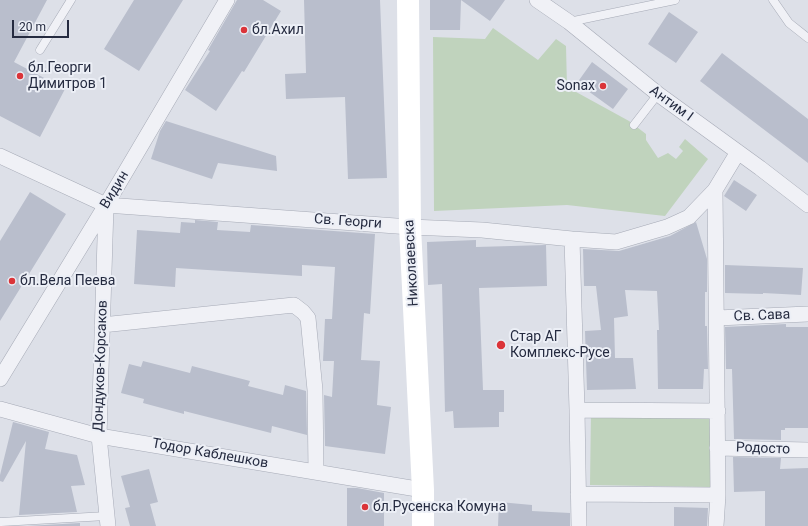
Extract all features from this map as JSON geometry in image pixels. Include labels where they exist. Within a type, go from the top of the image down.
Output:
[{"type":"main road","name":"Николаевска","points":[[408,0],[410,227],[423,490],[423,526]]},
{"type":"street","name":"Видин","points":[[0,379],[106,205],[227,0]]},
{"type":"street","name":"Антим I","points":[[537,0],[568,22],[658,94],[808,205]]},
{"type":"street","name":"Св. Георги","points":[[0,156],[106,205],[410,227],[482,230],[616,242],[667,227],[688,217],[715,190],[738,152]]},
{"type":"street","points":[[715,190],[718,411],[718,495],[716,526]]},
{"type":"street","name":"Дондуков-Корсаков","points":[[106,205],[99,436],[107,521]]},
{"type":"street","points":[[688,217],[716,218]]},
{"type":"street","points":[[572,239],[579,526]]},
{"type":"street","points":[[102,325],[294,305],[308,318],[315,390],[316,472]]},
{"type":"street","name":"Св. Сава","points":[[717,318],[808,314]]},
{"type":"street","name":"Тодор Каблешков","points":[[0,410],[99,436],[423,490]]},
{"type":"street","points":[[577,410],[718,411]]},
{"type":"street","name":"Родосто","points":[[717,448],[808,450]]},
{"type":"street","points":[[578,494],[718,495]]},
{"type":"lane","points":[[40,50],[71,0]]},
{"type":"lane","points":[[568,22],[675,0]]},
{"type":"lane","points":[[773,0],[790,22],[808,38]]},
{"type":"lane","points":[[634,126],[658,94]]},
{"type":"lane","points":[[0,524],[1,522],[107,521]]},
{"type":"green space","points":[[493,28],[538,60],[556,39],[566,46],[567,87],[629,121],[646,134],[646,140],[658,158],[668,153],[676,159],[683,151],[679,147],[685,139],[708,159],[665,216],[567,205],[434,211],[433,37],[485,39]]},
{"type":"green space","points":[[591,412],[711,414],[710,487],[590,485]]},
{"type":"building","name":"бл.Георги Димитров 1","points":[[0,0],[47,0],[14,62],[65,89],[40,137],[0,116]]},
{"type":"building","points":[[134,0],[183,0],[139,71],[104,49]]},
{"type":"building","name":"бл.Ахил","points":[[237,0],[263,0],[281,11],[244,72],[242,71],[216,111],[185,90],[210,51],[208,50]]},
{"type":"building","points":[[304,0],[380,0],[387,178],[348,179],[345,97],[286,99],[285,74],[306,73]]},
{"type":"building","points":[[430,0],[461,0],[460,30],[430,30]]},
{"type":"building","points":[[461,0],[505,0],[490,21]]},
{"type":"building","points":[[669,12],[698,32],[676,63],[648,44]]},
{"type":"building","points":[[722,53],[808,119],[808,163],[700,81]]},
{"type":"building","name":"Sonax","points":[[592,62],[628,89],[613,109],[577,83]]},
{"type":"building","points":[[166,121],[276,156],[277,171],[218,163],[212,179],[151,159],[160,131]]},
{"type":"building","points":[[734,180],[757,195],[746,211],[724,196]]},
{"type":"building","name":"бл.Вела Пеева","points":[[30,192],[66,214],[0,321],[0,241]]},
{"type":"building","points":[[195,220],[218,222],[217,230],[250,232],[251,225],[375,234],[370,314],[364,313],[361,360],[380,361],[377,405],[391,407],[385,454],[325,446],[324,395],[332,397],[334,361],[323,361],[325,319],[332,319],[335,267],[302,265],[302,276],[176,268],[175,287],[134,284],[137,230],[180,233],[181,222],[195,223]]},
{"type":"building","points":[[696,222],[707,259],[705,326],[707,326],[708,369],[704,369],[703,389],[658,389],[657,330],[659,330],[657,291],[625,290],[628,316],[614,318],[615,358],[633,358],[636,389],[587,390],[585,331],[601,330],[596,286],[584,286],[583,249],[619,251],[670,236]]},
{"type":"building","name":"Стар АГ Комплекс-Русе","points":[[476,240],[476,247],[546,245],[547,286],[479,288],[483,390],[504,390],[504,412],[499,412],[499,427],[454,428],[453,411],[445,412],[442,284],[428,285],[427,242]]},
{"type":"building","points":[[725,265],[803,268],[801,295],[725,293]]},
{"type":"building","points":[[786,324],[786,327],[808,327],[808,428],[785,428],[785,430],[781,430],[781,440],[734,439],[732,369],[726,369],[725,327]]},
{"type":"building","points":[[143,361],[190,373],[192,366],[250,381],[248,386],[283,395],[285,385],[306,391],[307,435],[272,426],[271,433],[184,411],[184,414],[143,403],[144,399],[121,393],[129,364],[141,367]]},
{"type":"building","points":[[13,422],[49,432],[45,449],[77,455],[85,485],[71,486],[77,512],[19,515],[26,441],[3,482],[0,481],[0,475]]},
{"type":"building","points":[[733,457],[781,458],[780,469],[808,468],[808,526],[765,526],[765,491],[734,492]]},
{"type":"building","points":[[149,469],[158,502],[150,504],[156,526],[130,526],[125,508],[130,507],[121,476]]},
{"type":"building","name":"бл.Русенска Комуна","points":[[347,488],[357,488],[384,493],[384,526],[347,526]]},
{"type":"building","points":[[499,502],[532,505],[532,511],[570,513],[570,526],[498,526]]},
{"type":"building","points":[[674,507],[708,508],[707,526],[674,526]]},
{"type":"building","points":[[80,523],[80,526],[27,526]]},
{"type":"place","name":"бл.Ахил","points":[[244,30]]},
{"type":"place","name":"бл.Георги Димитров 1","points":[[20,76]]},
{"type":"place","name":"Sonax","points":[[603,86]]},
{"type":"place","name":"бл.Вела Пеева","points":[[12,281]]},
{"type":"place","name":"Стар АГ Комплекс-Русе","points":[[501,345]]},
{"type":"place","name":"бл.Русенска Комуна","points":[[365,507]]}]
